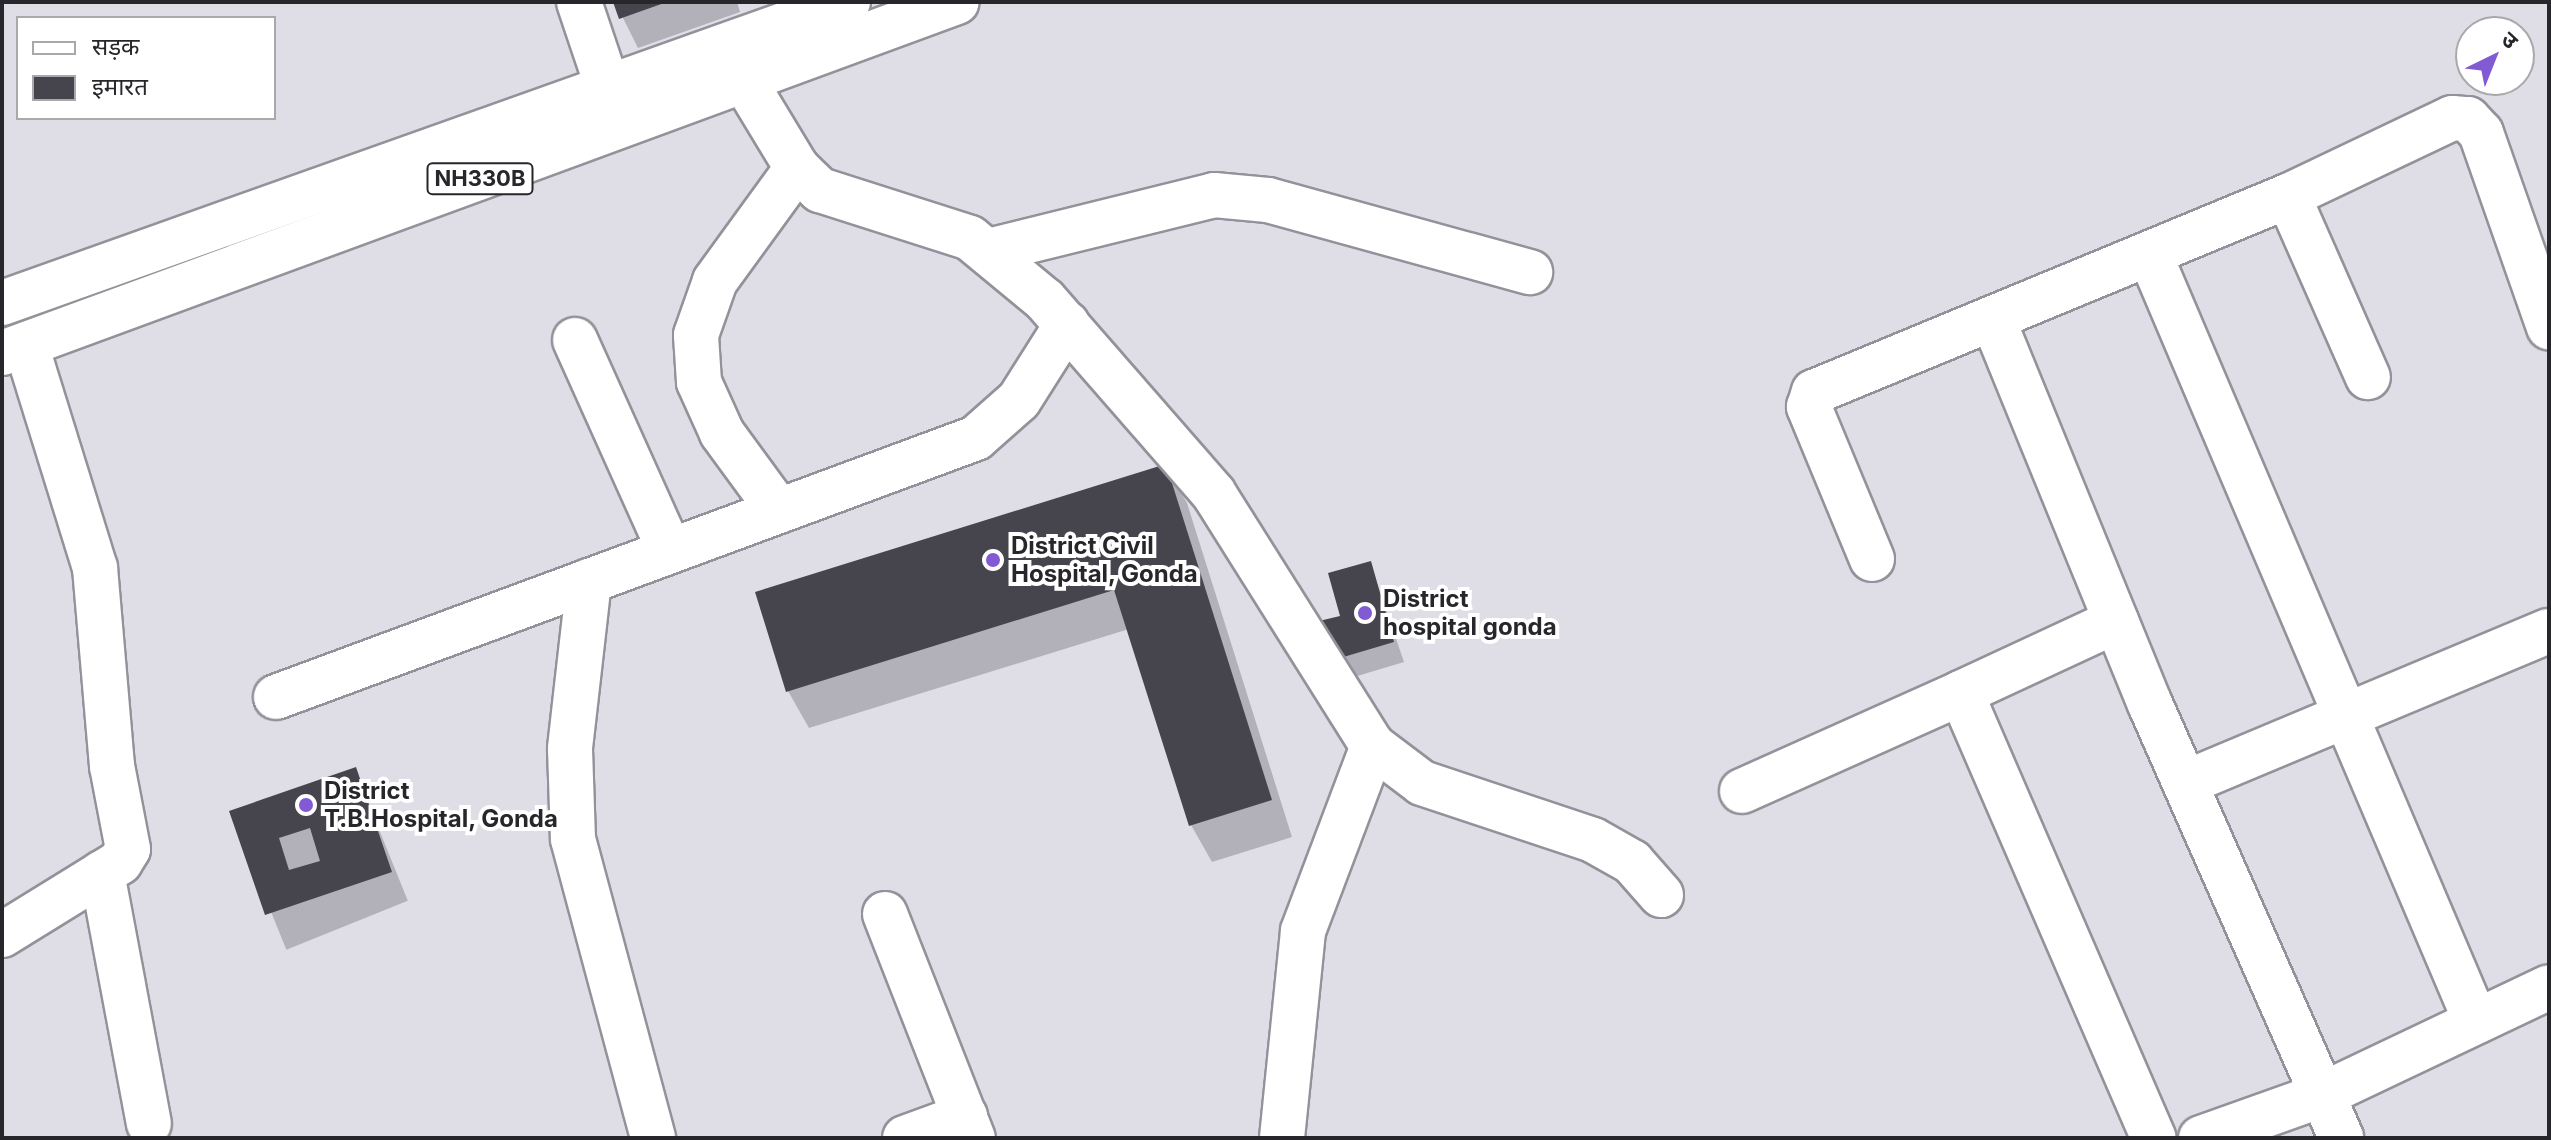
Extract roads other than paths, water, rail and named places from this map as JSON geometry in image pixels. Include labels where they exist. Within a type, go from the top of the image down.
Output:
[{"type":"main road","points":[[579,2],[607,85]]},
{"type":"main road","name":"NH330B","points":[[2,303],[607,85],[848,2]]},
{"type":"main road","name":"NH330B","points":[[14,349],[957,2]]},
{"type":"main road","points":[[745,82],[797,168],[820,190],[944,229],[988,251],[1067,324],[1214,494],[1373,746],[1422,783],[1593,840],[1632,862],[1661,895]]},
{"type":"main road","points":[[1872,559],[1809,407],[1814,392],[1837,376],[1994,322],[2288,196],[2452,118],[2468,119],[2481,133],[2549,327]]},
{"type":"main road","points":[[779,511],[722,433],[699,382],[696,335],[715,281],[797,168]]},
{"type":"main road","points":[[988,251],[1214,195],[1268,200],[1530,272]]},
{"type":"main road","points":[[2288,196],[2368,377]]},
{"type":"main road","points":[[2150,255],[2476,1022]]},
{"type":"main road","points":[[1994,322],[2116,621],[2341,1138]]},
{"type":"main road","points":[[276,697],[976,438],[1019,400],[1067,324]]},
{"type":"main road","points":[[575,340],[670,551]]},
{"type":"main road","points":[[2,935],[120,862],[128,833],[112,766],[95,568],[14,349]]},
{"type":"main road","points":[[589,581],[570,749],[573,839],[653,1138]]},
{"type":"main road","points":[[1742,791],[2116,621]]},
{"type":"main road","points":[[2185,783],[2549,631]]},
{"type":"main road","points":[[1961,693],[2154,1138]]},
{"type":"main road","points":[[1282,1138],[1303,931],[1373,746]]},
{"type":"main road","points":[[102,873],[149,1124]]},
{"type":"main road","points":[[885,914],[969,1127],[905,1138]]},
{"type":"main road","points":[[2201,1138],[2322,1095],[2549,987]]},
{"type":"place","name":"District Civil Hospital, Gonda","points":[[993,560]]},
{"type":"place","name":"District hospital gonda","points":[[1365,613]]},
{"type":"place","name":"District T.B.Hospital, Gonda","points":[[306,805]]}]
